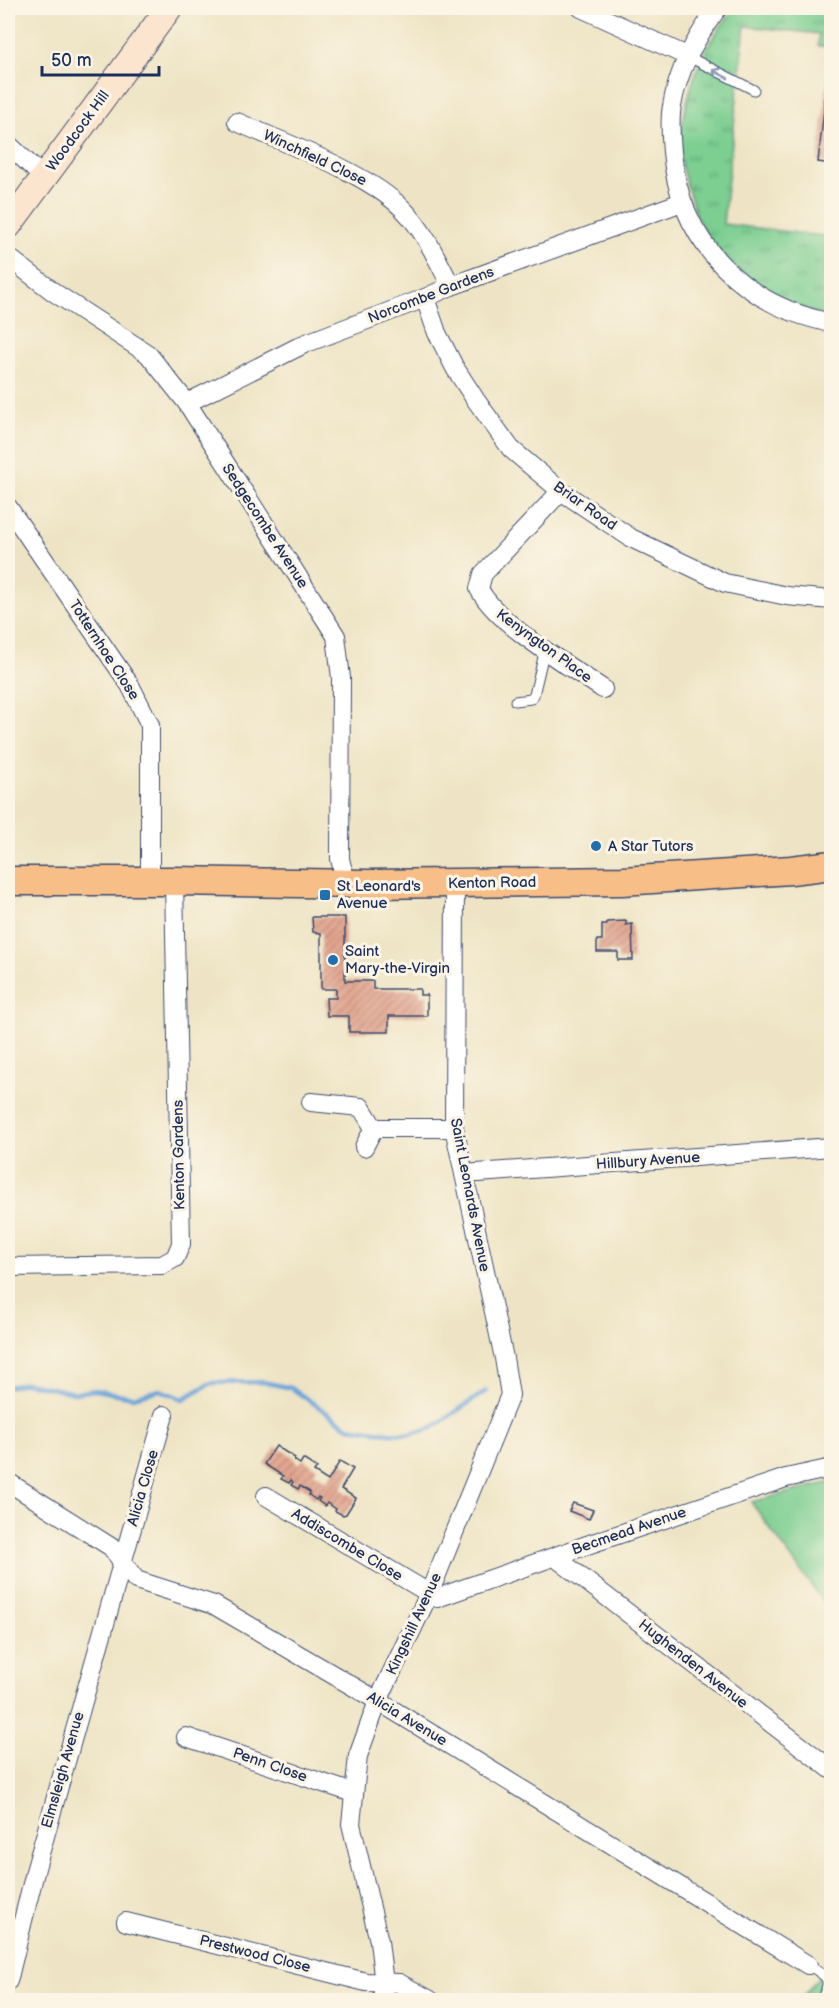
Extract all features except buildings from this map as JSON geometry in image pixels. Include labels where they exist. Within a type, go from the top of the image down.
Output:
[{"type":"main road","name":"Kenton Road","points":[[8,881],[455,884],[622,881],[791,870],[831,865]]},
{"type":"street","name":"Woodcock Hill","points":[[8,226],[169,8]]},
{"type":"street","points":[[581,8],[687,56]]},
{"type":"street","points":[[718,8],[701,31],[687,56],[671,108],[674,173],[682,202],[701,241],[746,287],[785,310],[831,323]]},
{"type":"street","name":"Winchfield Close","points":[[237,122],[346,171],[379,189],[403,208],[423,234],[451,286]]},
{"type":"street","points":[[8,144],[44,178]]},
{"type":"street","name":"Norcombe Gardens","points":[[187,403],[304,344],[451,286],[682,202]]},
{"type":"street","name":"Sedgecombe Avenue","points":[[8,257],[55,293],[148,354],[187,403],[336,636],[341,678],[340,859],[346,883]]},
{"type":"street","name":"Briar Road","points":[[425,298],[437,333],[455,368],[475,399],[511,449],[561,491],[631,538],[725,583],[787,596],[831,600]]},
{"type":"street","name":"Kenyngton Place","points":[[561,491],[483,574],[478,589],[485,601],[503,619],[603,689]]},
{"type":"street","name":"Totternhoe Close","points":[[8,507],[130,685],[150,725],[162,881]]},
{"type":"street","name":"Kenton Gardens","points":[[8,1267],[162,1265],[175,1258],[181,1244],[162,881]]},
{"type":"street","name":"Saint Leonards Avenue","points":[[455,884],[454,1128],[510,1395]]},
{"type":"street","points":[[311,1102],[361,1107],[374,1128]]},
{"type":"street","points":[[374,1128],[454,1128]]},
{"type":"street","points":[[364,1147],[374,1128]]},
{"type":"street","name":"Hillbury Avenue","points":[[464,1174],[831,1147]]},
{"type":"street","name":"Kingshill Avenue","points":[[383,1992],[379,1941],[351,1824],[358,1756],[378,1701],[429,1594],[510,1395]]},
{"type":"street","name":"Alicia Close","points":[[122,1561],[164,1414]]},
{"type":"street","name":"Becmead Avenue","points":[[429,1594],[437,1598],[786,1478],[831,1468]]},
{"type":"street","name":"Alicia Avenue","points":[[8,1482],[111,1547],[136,1580],[214,1605],[378,1701],[808,1965]]},
{"type":"street","name":"Addiscombe Close","points":[[266,1496],[429,1594]]},
{"type":"street","name":"Hughenden Avenue","points":[[555,1557],[831,1770]]},
{"type":"street","name":"Elmsleigh Avenue","points":[[8,1981],[36,1868],[122,1561]]},
{"type":"street","name":"Penn Close","points":[[186,1737],[353,1793]]},
{"type":"street","name":"Prestwood Close","points":[[126,1922],[366,1982],[383,1992],[399,1983],[430,2001]]},
{"type":"lane","points":[[687,56],[754,90]]},
{"type":"lane","points":[[515,701],[531,699],[536,692],[545,649]]},
{"type":"lane","points":[[808,1965],[828,1980],[828,1987],[821,2001]]},
{"type":"green space","points":[[738,8],[831,8],[831,47],[818,46],[819,34],[745,26],[723,224],[831,237],[831,315],[812,312],[778,297],[733,264],[720,251],[700,223],[687,187],[681,163],[680,144],[690,90],[708,45]]},
{"type":"green space","points":[[832,1482],[831,1613],[751,1502]]},
{"type":"green space","points":[[831,1961],[831,2000],[800,2000]]},
{"type":"waterway","points":[[8,1387],[26,1383],[75,1393],[95,1390],[133,1397],[160,1390],[183,1399],[211,1383],[263,1382],[291,1388],[348,1427],[410,1434],[432,1428],[486,1391]]},
{"type":"place","name":"A Star Tutors","points":[[596,846]]},
{"type":"place","name":"St Leonard's Avenue","points":[[325,895]]},
{"type":"place","name":"Saint Mary-the-Virgin","points":[[333,960]]}]
